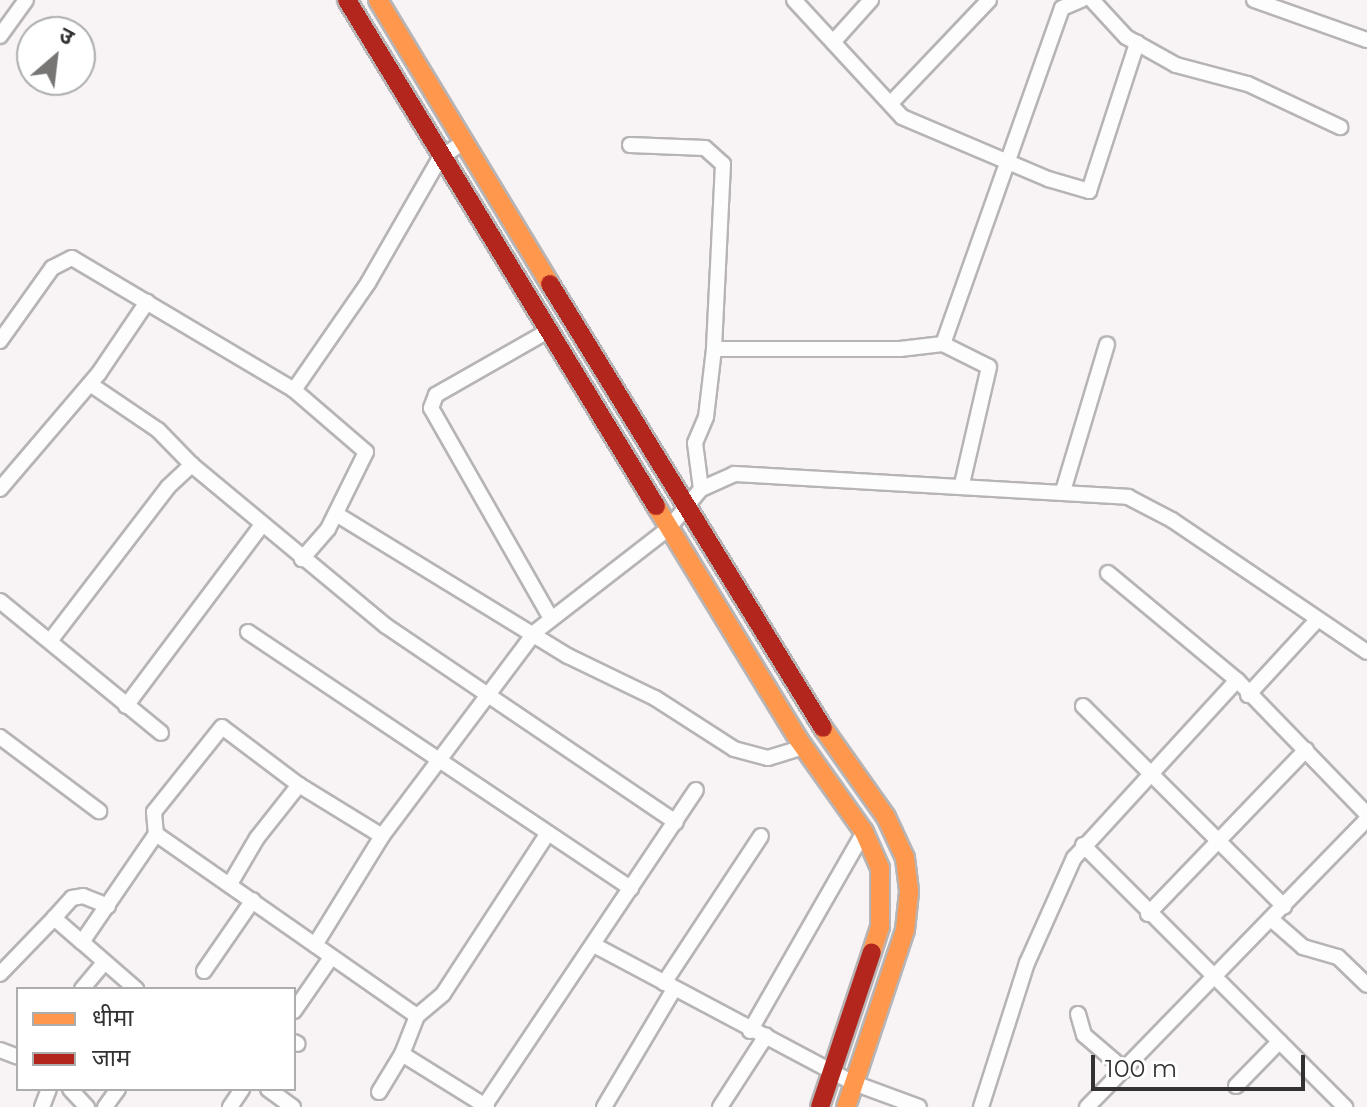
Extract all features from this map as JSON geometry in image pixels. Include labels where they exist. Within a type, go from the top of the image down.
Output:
[{"type":"street","points":[[0,36],[26,0]]},
{"type":"street","points":[[347,0],[440,158],[668,529],[804,747],[864,832],[880,868],[880,927],[820,1107]]},
{"type":"street","points":[[378,0],[687,510],[819,722],[886,817],[905,858],[909,892],[905,930],[846,1107]]},
{"type":"street","points":[[794,0],[835,40],[902,117],[1008,163],[1089,191],[1137,43]]},
{"type":"street","points":[[835,40],[871,0]]},
{"type":"street","points":[[891,103],[989,0]]},
{"type":"street","points":[[943,344],[1062,8],[1081,0]]},
{"type":"street","points":[[1092,0],[1137,43],[1176,65],[1248,84],[1340,127]]},
{"type":"street","points":[[1254,0],[1367,40]]},
{"type":"street","points":[[294,390],[368,283],[440,158],[462,143]]},
{"type":"street","points":[[630,145],[705,148],[723,164],[714,349],[706,417],[695,443],[701,489]]},
{"type":"street","points":[[2,334],[63,260],[72,258],[294,390],[366,452],[336,514],[302,559]]},
{"type":"street","points":[[0,489],[90,384],[147,302]]},
{"type":"street","points":[[548,331],[436,395],[431,408],[551,618]]},
{"type":"street","points":[[714,349],[900,349],[943,344],[989,367],[962,484]]},
{"type":"street","points":[[1063,491],[1107,344]]},
{"type":"street","points":[[90,384],[158,430],[192,465],[302,559],[486,698],[676,822]]},
{"type":"street","points":[[50,641],[168,487],[192,465]]},
{"type":"street","points":[[315,945],[382,836],[535,632],[668,529],[687,510],[701,489],[734,474],[962,484],[1128,497],[1172,520],[1367,652]]},
{"type":"street","points":[[336,514],[411,563],[535,632],[568,656],[655,698],[734,749],[768,758],[804,747]]},
{"type":"street","points":[[126,706],[262,525]]},
{"type":"street","points":[[1087,1107],[1213,981],[1367,817],[1237,680],[1108,573]]},
{"type":"street","points":[[0,601],[161,733]]},
{"type":"street","points":[[1248,695],[1318,619]]},
{"type":"street","points":[[248,632],[631,888]]},
{"type":"street","points":[[981,1107],[1027,963],[1083,845],[1237,680]]},
{"type":"street","points":[[1083,706],[1284,906]]},
{"type":"street","points":[[82,942],[156,834],[154,812],[222,727],[299,785],[382,836]]},
{"type":"street","points":[[0,737],[99,811]]},
{"type":"street","points":[[1148,914],[1306,750]]},
{"type":"street","points":[[230,884],[257,838],[299,785]]},
{"type":"street","points":[[402,1054],[486,1106],[696,790]]},
{"type":"street","points":[[750,1031],[864,832]]},
{"type":"street","points":[[379,1092],[402,1054],[417,1016],[443,994],[548,833]]},
{"type":"street","points":[[156,834],[253,900],[330,959],[417,1016]]},
{"type":"street","points":[[604,1107],[669,986],[761,836]]},
{"type":"street","points":[[1083,845],[1213,981],[1345,1107]]},
{"type":"street","points":[[0,974],[72,898],[83,896],[108,906]]},
{"type":"street","points":[[204,971],[253,900]]},
{"type":"street","points":[[54,918],[104,963],[120,984]]},
{"type":"street","points":[[1271,919],[1303,947],[1338,957],[1367,985]]},
{"type":"street","points":[[594,945],[750,1031],[766,1036],[854,1083],[919,1107]]},
{"type":"street","points":[[296,1008],[330,959]]},
{"type":"street","points":[[84,987],[104,963]]},
{"type":"street","points":[[1078,1014],[1084,1035],[1125,1070]]},
{"type":"street","points":[[720,1107],[766,1036]]},
{"type":"street","points":[[1236,1086],[1279,1042]]},
{"type":"street","points":[[72,1091],[87,1107]]},
{"type":"street","points":[[271,1091],[293,1107]]},
{"type":"traffic: slow","points":[[378,0],[550,284]]},
{"type":"traffic: slow","points":[[656,506],[798,739],[864,832],[880,868],[880,927],[872,952]]},
{"type":"traffic: slow","points":[[823,728],[886,817],[905,858],[909,892],[905,930],[846,1107]]},
{"type":"traffic: jam","points":[[347,0],[656,506]]},
{"type":"traffic: jam","points":[[550,284],[823,728]]},
{"type":"traffic: jam","points":[[820,1107],[872,952]]}]
